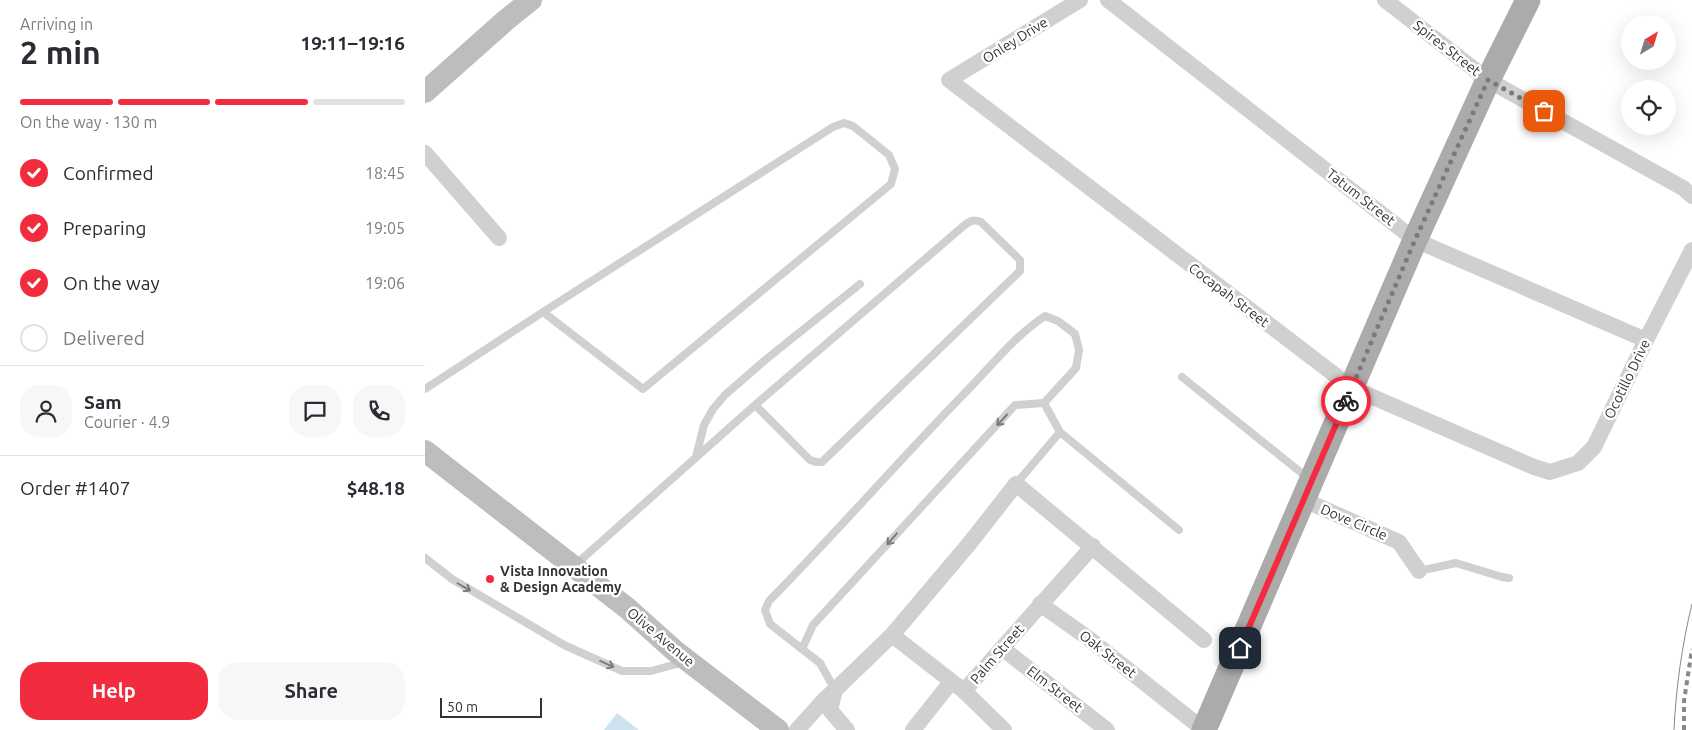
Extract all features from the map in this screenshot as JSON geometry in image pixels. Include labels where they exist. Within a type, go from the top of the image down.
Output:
[{"type":"main road","points":[[425,92],[531,0]]},
{"type":"main road","points":[[1204,730],[1415,240],[1488,80],[1528,0]]},
{"type":"main road","name":"Olive Avenue","points":[[425,451],[627,608],[687,661],[778,730]]},
{"type":"street","name":"Onley Drive","points":[[949,80],[1080,0]]},
{"type":"street","name":"Tatum Street","points":[[1108,0],[1415,240],[1646,340]]},
{"type":"street","name":"Spires Street","points":[[1385,0],[1488,80],[1683,188],[1692,196]]},
{"type":"street","name":"Cocapah Street","points":[[949,80],[1352,388],[1534,467]]},
{"type":"street","points":[[425,153],[499,238]]},
{"type":"street","name":"Ocotillo Drive","points":[[1534,467],[1551,472],[1578,462],[1594,447],[1692,250]]},
{"type":"street","points":[[797,730],[823,701],[892,635],[969,544],[1016,484],[1204,640]]},
{"type":"street","name":"Dove Circle","points":[[1308,490],[1399,542],[1419,571]]},
{"type":"street","name":"Palm Street","points":[[913,730],[1002,648],[1093,546]]},
{"type":"street","name":"Oak Street","points":[[1040,604],[1088,638],[1204,730]]},
{"type":"street","points":[[892,635],[958,687],[1004,730]]},
{"type":"street","name":"Elm Street","points":[[1002,648],[1107,730]]},
{"type":"street","points":[[835,690],[830,710],[847,730]]},
{"type":"lane","points":[[425,389],[543,312],[833,127],[844,123],[853,126],[889,155],[895,169],[891,184],[643,389],[543,312]]},
{"type":"lane","points":[[573,566],[755,405],[970,221],[976,220],[981,222],[1021,260],[1020,272],[823,462],[810,460],[755,405]]},
{"type":"lane","points":[[696,457],[704,425],[713,409],[725,395],[860,284]]},
{"type":"lane","points":[[801,648],[813,624],[1015,405],[1044,404],[1076,368],[1079,350],[1075,334],[1057,321],[1045,316],[1033,324],[930,429],[769,601],[765,610],[770,624],[820,663],[835,690]]},
{"type":"lane","points":[[1182,377],[1308,490]]},
{"type":"lane","points":[[1044,404],[1060,432],[1179,530]]},
{"type":"lane","points":[[1016,484],[1060,432]]},
{"type":"lane","points":[[425,558],[452,579],[564,645],[622,671],[651,671],[687,661]]},
{"type":"lane","points":[[1419,571],[1456,564],[1509,578]]},
{"type":"water","points":[[617,713],[639,730],[604,730]]},
{"type":"tram line","points":[[1674,730],[1680,666],[1692,604]]},
{"type":"railway","points":[[1684,730],[1684,701],[1692,649]]},
{"type":"way so far","points":[[1346,401],[1415,240],[1488,80],[1544,111]]},
{"type":"place","name":"Vista Innovation & Design Academy","points":[[490,579]]},
{"type":"route","points":[[1240,648],[1346,401]]}]
